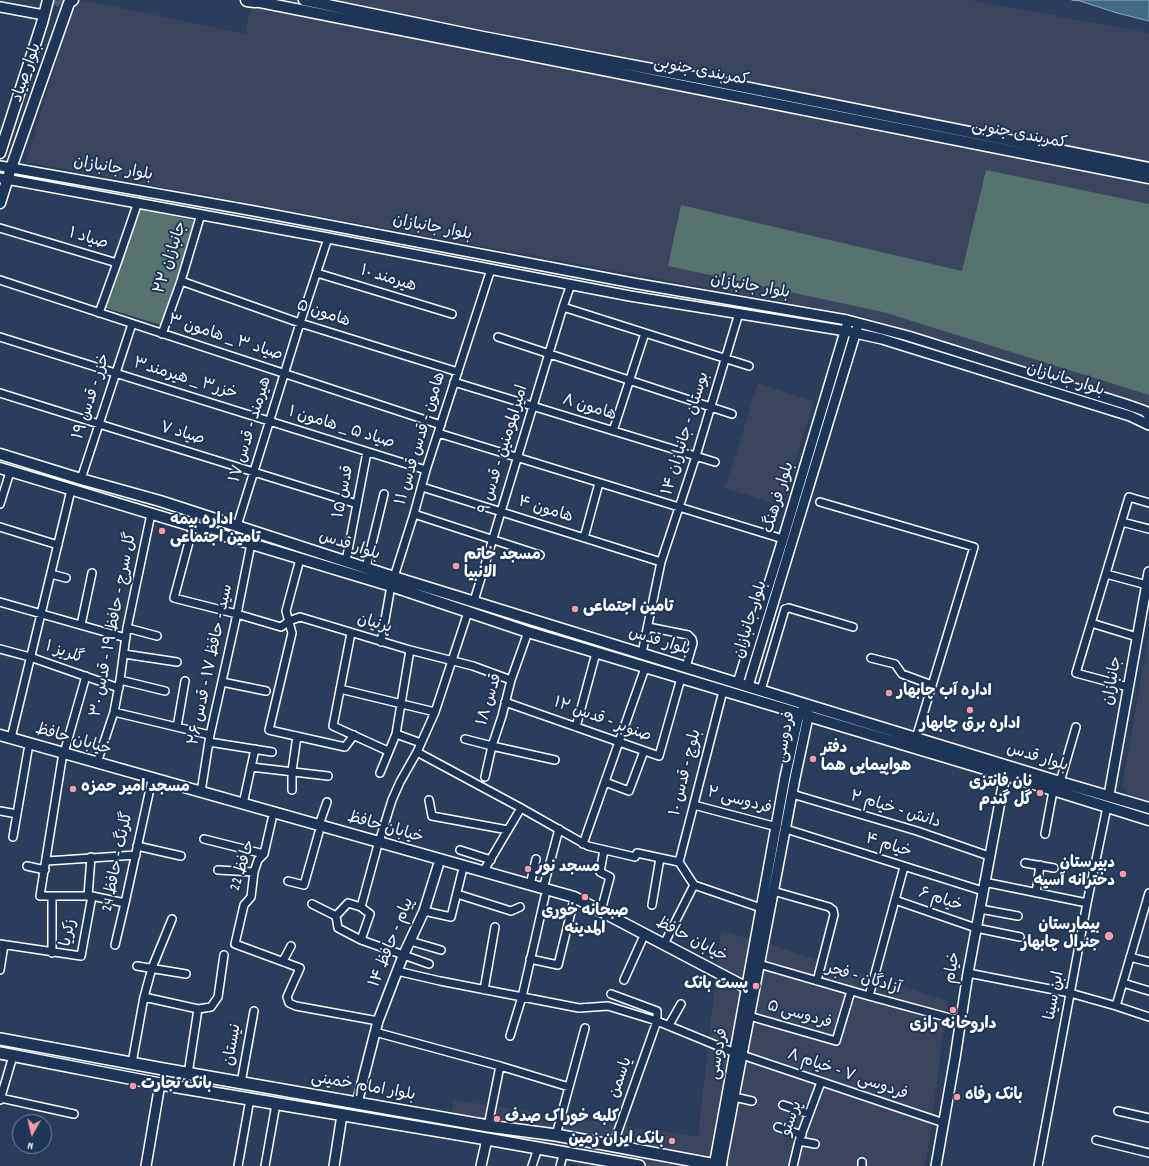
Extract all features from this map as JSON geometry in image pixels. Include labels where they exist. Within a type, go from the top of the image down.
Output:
[{"type":"main road","name":"کمربندی جنوبی","points":[[304,0],[333,11],[1149,178]]},
{"type":"main road","name":"کمربندی جنوبی","points":[[251,1],[278,3],[333,11],[1149,168]]},
{"type":"main road","name":"بلوار صیاد","points":[[0,153],[44,16],[62,2]]},
{"type":"main road","name":"بلوار صیاد","points":[[0,203],[4,179],[11,168],[23,134],[62,2]]},
{"type":"main road","points":[[9,126],[21,105],[62,2]]},
{"type":"main road","name":"بلوار قدس","points":[[0,454],[160,501],[366,568],[392,581],[468,612],[528,632],[1149,820]]},
{"type":"main road","name":"بلوار قدس","points":[[0,468],[300,559],[474,601],[808,705],[1149,808]]},
{"type":"main road","name":"خیابان حافظ","points":[[0,735],[150,784],[272,819],[319,829]]},
{"type":"main road","points":[[913,748],[916,738]]},
{"type":"main road","name":"خیابان حافظ","points":[[0,742],[28,750],[97,763],[243,804],[319,829],[530,885],[572,904],[746,992]]},
{"type":"main road","name":"خیابان حافظ","points":[[378,845],[438,866],[544,892],[574,897],[664,944],[746,992]]},
{"type":"main road","name":"بلوار امام خمینی","points":[[0,1039],[301,1094],[488,1126],[556,1135],[613,1145],[668,1161],[718,1166]]},
{"type":"main road","name":"بلوار امام خمینی","points":[[0,1053],[160,1084],[564,1152],[587,1162],[640,1166]]},
{"type":"main road","points":[[90,1071],[93,1056]]},
{"type":"main road","points":[[299,1107],[301,1094]]},
{"type":"street","points":[[0,7],[44,16]]},
{"type":"street","name":"بلوار جانبازان","points":[[0,166],[254,210],[633,283],[858,322],[908,336],[1125,404],[1144,411],[1149,416]]},
{"type":"street","name":"بلوار جانبازان","points":[[4,179],[138,202],[630,296],[846,331],[882,339],[995,374],[1130,416],[1149,425]]},
{"type":"street","points":[[86,193],[88,181]]},
{"type":"street","points":[[117,263],[138,202]]},
{"type":"street","points":[[252,224],[254,210]]},
{"type":"street","name":"جانبازان ۲۲","points":[[162,334],[181,281],[201,214]]},
{"type":"street","name":"صیاد ۱","points":[[0,228],[117,263],[99,313]]},
{"type":"street","name":"هیرمند - قدس ۱۷","points":[[237,526],[328,238]]},
{"type":"street","name":"هامون - قدس قدس ۱۱","points":[[381,642],[392,581],[491,269]]},
{"type":"street","name":"هیرمند ۱۰","points":[[316,273],[452,314]]},
{"type":"street","name":"صیاد ۳ _ هامون ۳","points":[[0,280],[441,425]]},
{"type":"street","name":"هامون ۵","points":[[181,281],[300,323],[458,372]]},
{"type":"street","points":[[630,296],[633,283]]},
{"type":"street","name":"امیرالمومنین - قدس ۹","points":[[474,601],[571,284]]},
{"type":"street","points":[[563,307],[749,366]]},
{"type":"street","name":"بوستان - جانبازان ۱۴","points":[[642,654],[661,562],[696,456],[739,313]]},
{"type":"street","name":"بلوار فرهنگ","points":[[738,683],[846,331],[847,320]]},
{"type":"street","name":"بلوار جانبازان","points":[[748,686],[856,334],[858,322]]},
{"type":"street","name":"خزر - قدس ۱۹","points":[[81,479],[132,324]]},
{"type":"street","points":[[613,431],[645,333]]},
{"type":"street","points":[[0,337],[116,374]]},
{"type":"street","points":[[498,337],[732,414]]},
{"type":"street","points":[[838,356],[844,354],[848,359]]},
{"type":"street","points":[[995,374],[998,364]]},
{"type":"street","name":"خزر۳ _ هیرمند۳","points":[[116,374],[269,421]]},
{"type":"street","name":"هامون ۸","points":[[454,382],[715,462]]},
{"type":"street","points":[[1076,400],[1079,390]]},
{"type":"street","name":"صیاد ۷","points":[[0,393],[357,504]]},
{"type":"street","name":"صیاد ۵ _ هامون ۱","points":[[269,421],[426,470]]},
{"type":"street","points":[[438,433],[783,539]]},
{"type":"street","name":"قدس ۱۵","points":[[346,562],[367,452]]},
{"type":"street","points":[[0,504],[10,472]]},
{"type":"street","points":[[584,538],[599,483]]},
{"type":"street","name":"هامون ۴","points":[[422,487],[661,562]]},
{"type":"street","points":[[11,738],[71,490]]},
{"type":"street","points":[[366,568],[384,494]]},
{"type":"street","points":[[1128,687],[1076,673],[1129,497],[1149,503]]},
{"type":"street","points":[[820,502],[974,547],[916,738]]},
{"type":"street","name":"گل سرج - حافظ ۱۹ - قدس ۳۰","points":[[97,763],[114,712],[119,688],[127,628],[151,514]]},
{"type":"street","points":[[414,514],[540,555]]},
{"type":"street","points":[[1122,522],[1149,529]]},
{"type":"street","points":[[0,527],[58,545]]},
{"type":"street","points":[[194,527],[174,598],[237,614]]},
{"type":"street","name":"سید - حافظ ۱۷ - قدس ۲۶","points":[[201,792],[210,738],[251,544]]},
{"type":"street","points":[[300,559],[286,611],[292,633],[269,730],[345,747],[354,735]]},
{"type":"street","name":"جانبازان","points":[[1109,796],[1149,572]]},
{"type":"street","points":[[81,625],[92,573]]},
{"type":"street","points":[[51,574],[66,578]]},
{"type":"street","points":[[1106,574],[1146,585]]},
{"type":"street","points":[[0,602],[126,638]]},
{"type":"street","points":[[761,690],[785,609],[789,608],[853,627]]},
{"type":"street","points":[[361,907],[378,845],[395,794],[417,752],[435,712],[468,612]]},
{"type":"street","name":"پرنیان","points":[[237,614],[281,627],[289,621],[300,617],[381,642],[473,666],[511,680]]},
{"type":"street","points":[[1091,623],[1137,637]]},
{"type":"street","points":[[648,627],[688,635],[692,638],[686,667]]},
{"type":"street","points":[[127,628],[158,636]]},
{"type":"street","name":"قدس ۱۸","points":[[485,777],[492,746],[502,716],[511,680],[528,632]]},
{"type":"street","points":[[351,633],[333,726],[388,751]]},
{"type":"street","name":"گلریز ۱","points":[[0,649],[30,657],[119,688]]},
{"type":"street","points":[[380,773],[396,734],[410,650]]},
{"type":"street","points":[[576,727],[596,653]]},
{"type":"street","points":[[124,654],[177,662]]},
{"type":"street","points":[[871,658],[895,664],[902,674],[932,685]]},
{"type":"street","points":[[584,844],[645,668]]},
{"type":"street","points":[[86,676],[63,756],[47,861],[40,896],[90,896],[125,903]]},
{"type":"street","name":"صنوبر - قدس ۱۲","points":[[505,702],[659,756],[681,678]]},
{"type":"street","points":[[120,680],[165,691]]},
{"type":"street","points":[[177,728],[185,681]]},
{"type":"street","points":[[222,682],[266,691]]},
{"type":"street","points":[[340,689],[435,712]]},
{"type":"street","name":"بلوچ - قدس ۱۰","points":[[679,862],[723,691]]},
{"type":"street","name":"فردوسی","points":[[718,1166],[738,1054],[749,1016],[773,891],[781,828],[785,777],[808,705]]},
{"type":"street","points":[[114,712],[210,738],[272,752]]},
{"type":"street","name":"فردوسی","points":[[718,1166],[734,1097],[746,992],[762,908],[781,828],[792,794],[804,716]]},
{"type":"street","points":[[1060,782],[1076,727]]},
{"type":"street","points":[[396,734],[421,743]]},
{"type":"street","points":[[292,790],[292,771],[297,736]]},
{"type":"street","points":[[465,739],[555,760]]},
{"type":"street","points":[[243,804],[255,749]]},
{"type":"street","points":[[13,837],[28,750]]},
{"type":"street","points":[[605,782],[629,791],[644,751]]},
{"type":"street","points":[[417,752],[522,808],[588,846],[635,857],[637,853],[679,862],[694,885],[762,908]]},
{"type":"street","points":[[251,767],[328,776]]},
{"type":"street","name":"خیام","points":[[936,1166],[968,973],[1005,776]]},
{"type":"street","name":"گلرنگ - حافظ 24","points":[[115,946],[138,846],[150,784]]},
{"type":"street","points":[[1045,834],[1053,791]]},
{"type":"street","name":"دانش - خیام ۲","points":[[792,794],[917,831],[990,856]]},
{"type":"street","points":[[429,800],[432,816],[508,830]]},
{"type":"street","points":[[288,882],[304,885],[327,802]]},
{"type":"street","name":"فردوسی ۲","points":[[694,805],[781,828]]},
{"type":"street","name":"ابن سینا","points":[[1038,1166],[1087,903],[1107,807]]},
{"type":"street","points":[[483,872],[522,808]]},
{"type":"street","points":[[0,811],[17,814]]},
{"type":"street","name":"حافظ 22","points":[[272,819],[264,854],[258,860],[254,872],[251,897],[244,905],[235,944],[283,961]]},
{"type":"street","name":"خیام ۴","points":[[781,828],[904,867],[984,887],[1036,892],[1087,903]]},
{"type":"street","points":[[510,1036],[522,997],[544,892],[559,830]]},
{"type":"street","points":[[204,839],[264,854]]},
{"type":"street","points":[[138,846],[181,856]]},
{"type":"street","points":[[460,850],[490,860]]},
{"type":"street","points":[[601,911],[610,877],[600,872],[604,850]]},
{"type":"street","points":[[47,861],[136,854]]},
{"type":"street","points":[[90,896],[91,857]]},
{"type":"street","points":[[652,905],[660,858]]},
{"type":"street","points":[[530,885],[536,859]]},
{"type":"street","points":[[1025,863],[1054,868]]},
{"type":"street","points":[[1036,892],[1040,865]]},
{"type":"street","points":[[27,866],[45,870]]},
{"type":"street","name":"پیام - حافظ ۱۴","points":[[357,1103],[378,1021],[403,956],[424,911],[438,866]]},
{"type":"street","points":[[869,996],[904,867]]},
{"type":"street","points":[[218,870],[254,872]]},
{"type":"street","points":[[424,911],[451,917],[462,872]]},
{"type":"street","points":[[664,944],[694,885]]},
{"type":"street","points":[[773,891],[829,907],[833,910],[834,915],[817,981]]},
{"type":"street","points":[[457,894],[511,911],[520,907]]},
{"type":"street","points":[[1116,1006],[1130,957],[1146,915],[1149,894]]},
{"type":"street","points":[[52,896],[52,953]]},
{"type":"street","name":"زکریا","points":[[2,945],[81,956],[90,896]]},
{"type":"street","name":"خیام ۶","points":[[895,900],[976,928],[1020,937]]},
{"type":"street","points":[[336,916],[348,903],[361,907],[370,914],[360,940]]},
{"type":"street","points":[[312,904],[336,916]]},
{"type":"street","points":[[530,959],[558,965],[572,904]]},
{"type":"street","points":[[980,908],[1018,916]]},
{"type":"street","points":[[336,916],[338,928],[360,940],[429,964]]},
{"type":"street","points":[[132,1063],[144,997],[152,968],[172,919]]},
{"type":"street","points":[[484,990],[495,927]]},
{"type":"street","points":[[624,980],[642,940]]},
{"type":"street","points":[[410,941],[441,950]]},
{"type":"street","points":[[0,970],[2,945]]},
{"type":"street","points":[[291,946],[283,961],[300,968],[287,997],[289,1003],[296,1006],[378,1021]]},
{"type":"street","points":[[144,997],[198,1009],[211,1007],[218,997],[224,955]]},
{"type":"street","points":[[1130,957],[1149,962]]},
{"type":"street","name":"آزادگان - فجر","points":[[759,964],[961,1021]]},
{"type":"street","points":[[136,966],[186,974]]},
{"type":"street","name":"فردوسی ۷ - خیام ۸","points":[[397,971],[440,982],[580,1008],[608,1006],[669,1025],[738,1054],[944,1123]]},
{"type":"street","points":[[968,973],[1070,993],[1149,1017]]},
{"type":"street","points":[[1123,983],[1149,991]]},
{"type":"street","name":"فردوسی ۵","points":[[749,1016],[836,1041],[851,991]]},
{"type":"street","points":[[611,994],[657,1011],[657,1021]]},
{"type":"street","points":[[669,1025],[681,1004]]},
{"type":"street","points":[[188,1074],[198,1009]]},
{"type":"street","name":"نیستان","points":[[241,1083],[254,1011]]},
{"type":"street","name":"یاسمن","points":[[613,1145],[657,1021]]},
{"type":"street","points":[[556,1135],[585,1028]]},
{"type":"street","points":[[375,1032],[500,1066],[569,1087]]},
{"type":"street","points":[[13,1056],[0,1099],[74,1114]]},
{"type":"street","points":[[488,1126],[500,1066]]},
{"type":"street","name":"پرستو","points":[[793,1166],[809,1114],[822,1082]]},
{"type":"street","points":[[146,1166],[160,1084]]},
{"type":"street","points":[[734,1097],[752,1101]]},
{"type":"street","points":[[238,1166],[250,1099]]},
{"type":"street","points":[[265,1166],[276,1104]]},
{"type":"street","points":[[783,1105],[809,1114]]},
{"type":"street","points":[[1118,1111],[1149,1118]]},
{"type":"street","points":[[334,1166],[342,1115]]},
{"type":"street","points":[[778,1128],[815,1144]]},
{"type":"street","points":[[481,1166],[487,1139]]},
{"type":"street","points":[[1096,1140],[1149,1153]]},
{"type":"street","points":[[532,1166],[538,1148]]},
{"type":"street","points":[[560,1166],[564,1152]]},
{"type":"shaded area","points":[[82,0],[245,34],[252,0],[970,0],[1149,33],[1149,407],[866,317],[26,162],[73,5]]},
{"type":"shaded area","points":[[1072,0],[1149,0],[1149,21],[1117,13],[1080,1]]},
{"type":"shaded area","points":[[758,383],[814,401],[781,506],[725,488]]},
{"type":"shaded area","points":[[1149,635],[1149,801],[1129,795],[1122,785]]},
{"type":"shaded area","points":[[721,931],[772,945],[947,1001],[925,1166],[593,1166],[448,1139],[454,1100],[698,1137]]},
{"type":"green space","points":[[986,170],[1149,204],[1149,395],[883,312],[668,266],[681,205],[962,271]]},
{"type":"green space","points":[[139,209],[196,221],[161,325],[106,308]]},
{"type":"tunnel","points":[[54,5],[56,0]]},
{"type":"tunnel","points":[[63,5],[64,0]]},
{"type":"place","name":"اداره بیمه تامین اجتماعی","points":[[162,531]]},
{"type":"place","name":"مسجد خاتم الانبیا","points":[[456,566]]},
{"type":"place","name":"تامین اجتماعی","points":[[575,609]]},
{"type":"place","name":"اداره آب چابهار","points":[[889,693]]},
{"type":"place","name":"اداره برق چابهار","points":[[970,710]]},
{"type":"place","name":"دفتر هواپیمایی هما","points":[[813,759]]},
{"type":"place","name":"مسجد امیر حمزه","points":[[73,789]]},
{"type":"place","name":"نان فانتزی گل گندم","points":[[1040,793]]},
{"type":"place","name":"مسجد نور","points":[[528,869]]},
{"type":"place","name":"دبیرستان دخترانه آسیه","points":[[1123,874]]},
{"type":"place","name":"صبحانه خوری المدینه","points":[[585,897]]},
{"type":"place","name":"بیمارستان جنرال چابهار","points":[[1109,936]]},
{"type":"place","name":"پست بانک","points":[[756,986]]},
{"type":"place","name":"داروخانه رازی","points":[[953,1010]]},
{"type":"place","name":"بانک تجارت","points":[[133,1086]]},
{"type":"place","name":"بانک رفاه","points":[[957,1097]]},
{"type":"place","name":"کلبه خوراک صدف","points":[[497,1119]]},
{"type":"place","name":"بانک ایران زمین","points":[[672,1141]]}]
